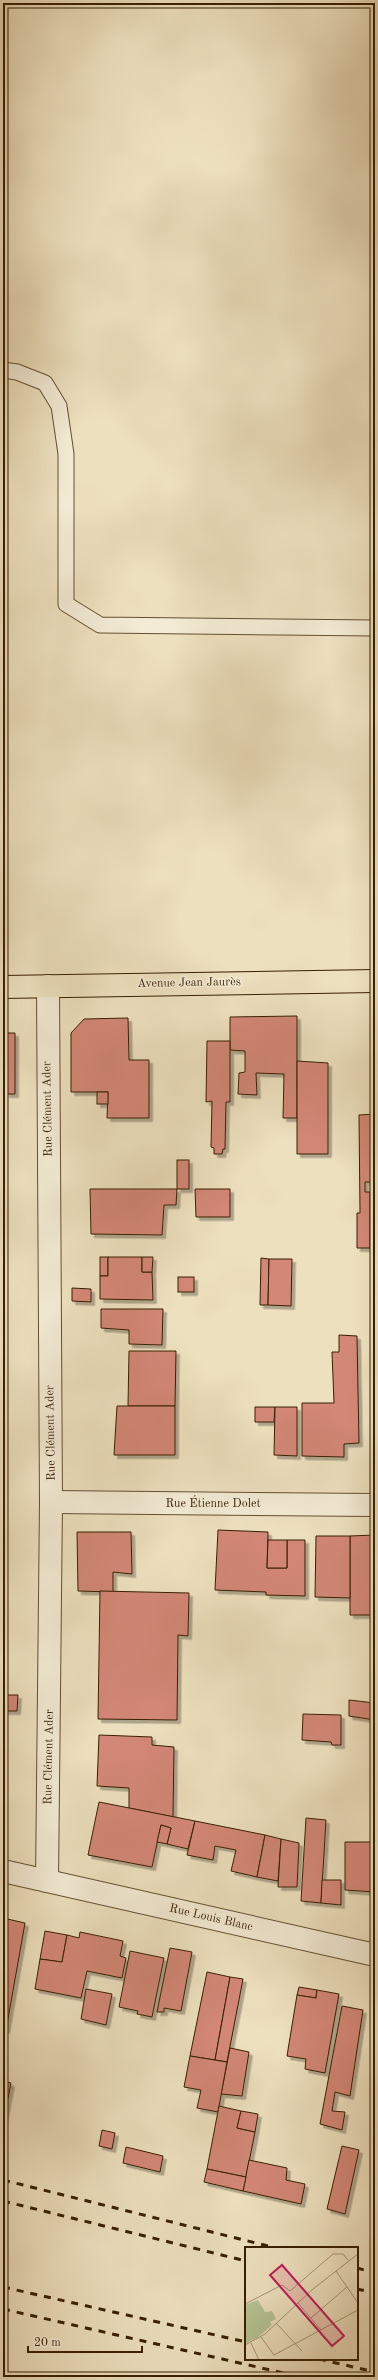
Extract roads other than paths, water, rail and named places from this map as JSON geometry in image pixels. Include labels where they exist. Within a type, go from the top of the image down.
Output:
[{"type":"main road","name":"Avenue Jean Jaurès","points":[[3,987],[375,981]]},
{"type":"street","name":"Rue Clément Ader","points":[[47,1881],[52,1502],[48,986]]},
{"type":"street","name":"Rue Étienne Dolet","points":[[52,1502],[375,1505]]},
{"type":"street","name":"Rue Louis Blanc","points":[[3,1871],[375,1955]]},
{"type":"lane","points":[[3,370],[17,372],[45,383],[59,406],[66,454],[66,604],[100,625],[375,628]]},
{"type":"railway","points":[[3,2180],[272,2247]]},
{"type":"railway","points":[[3,2201],[245,2261]]},
{"type":"railway","points":[[358,2268],[375,2273]]},
{"type":"railway","points":[[3,2287],[245,2342]]},
{"type":"railway","points":[[358,2289],[375,2293]]},
{"type":"railway","points":[[3,2309],[301,2377]]},
{"type":"railway","points":[[323,2360],[375,2372]]}]
